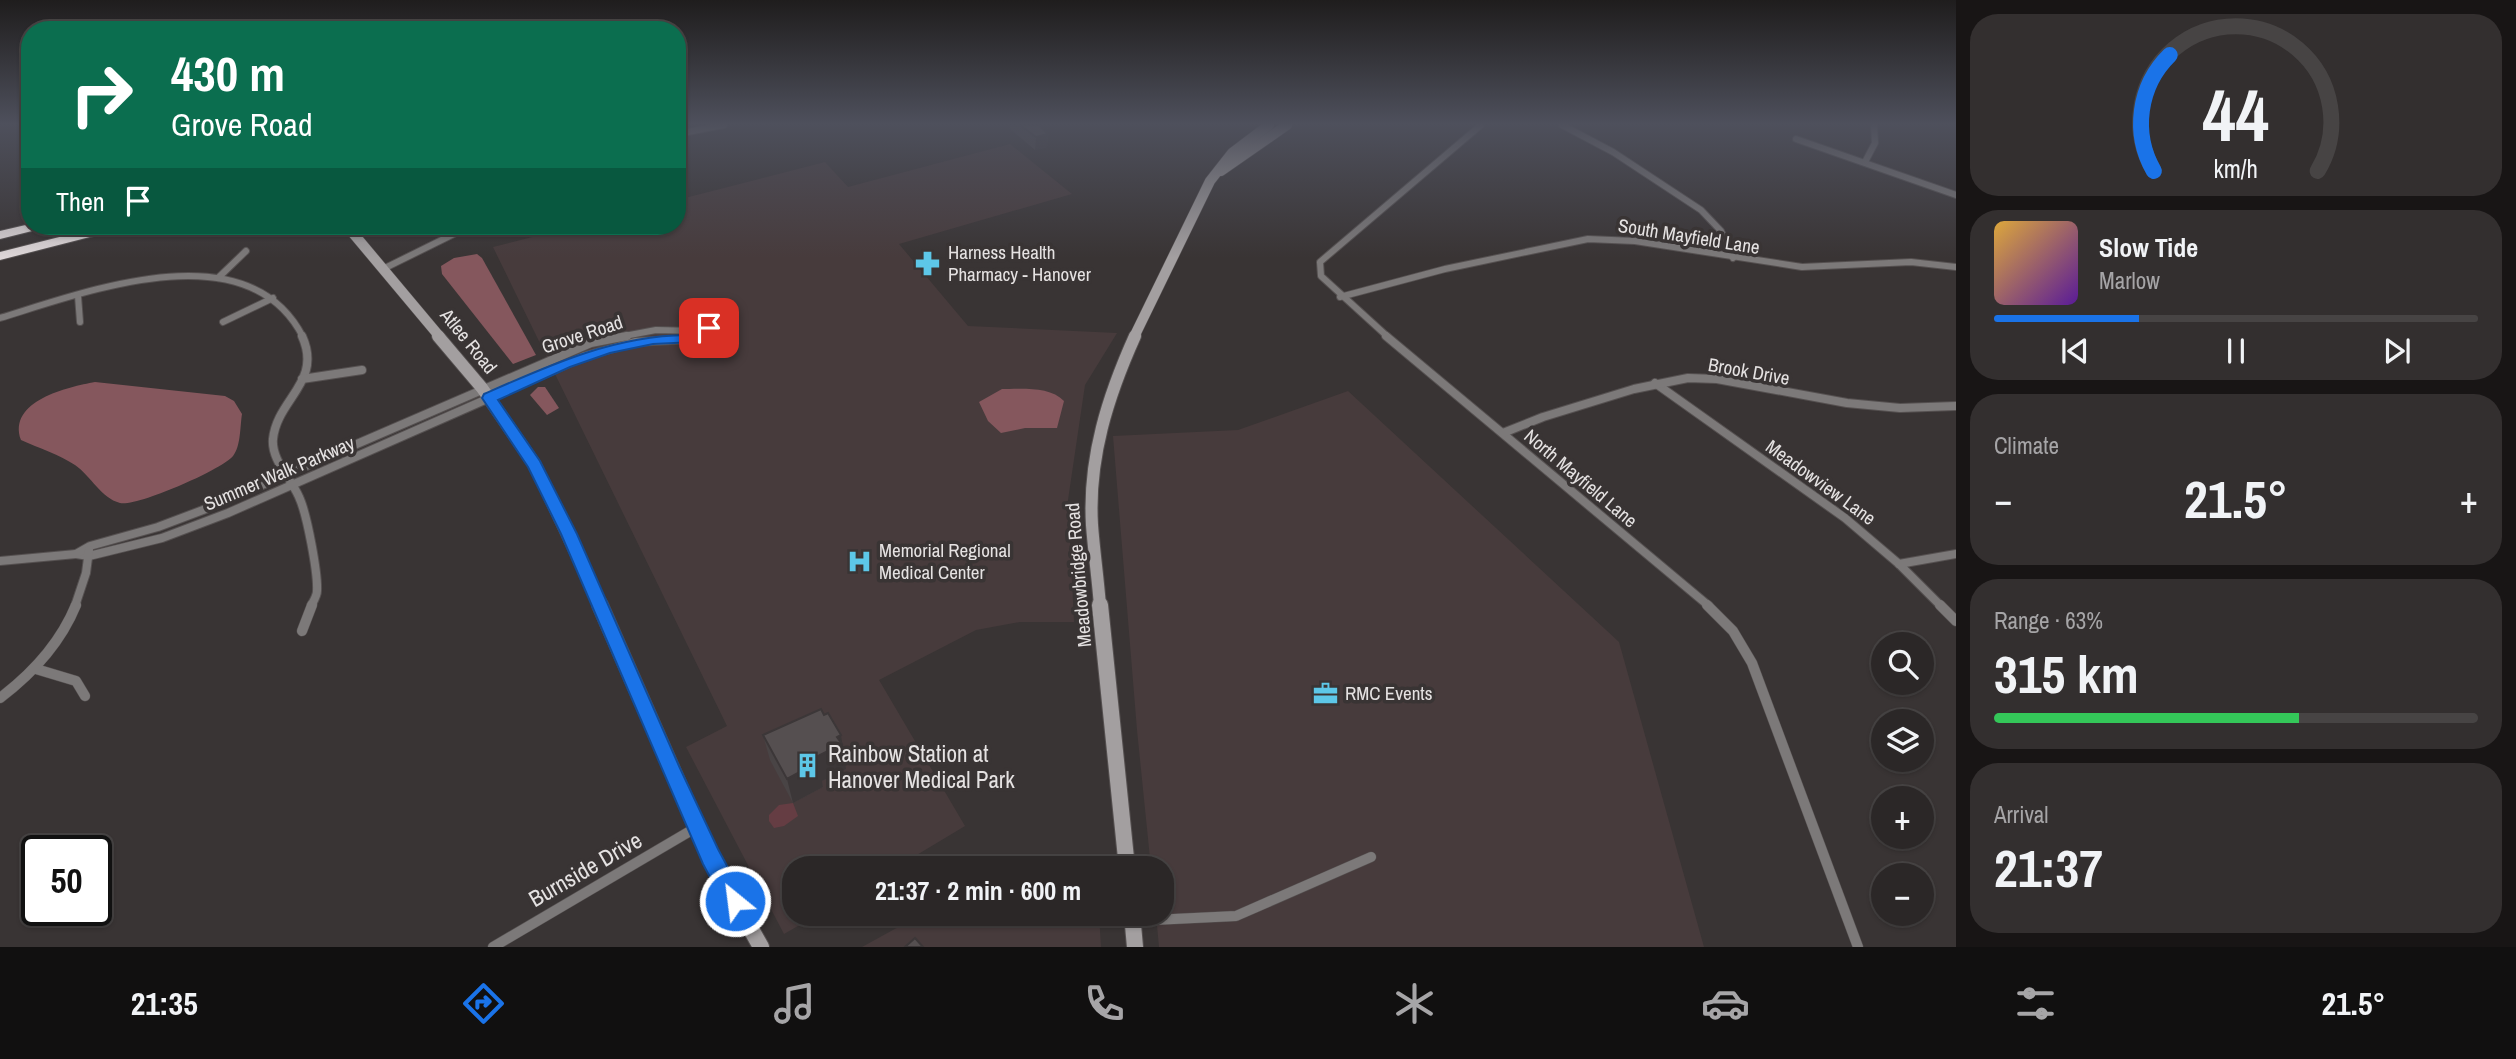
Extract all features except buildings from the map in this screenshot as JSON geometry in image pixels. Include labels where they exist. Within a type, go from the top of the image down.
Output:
[{"type":"highway","points":[[0,235],[21,230]]},
{"type":"highway","points":[[0,256],[82,235]]},
{"type":"main road","name":"Meadowbridge Road","points":[[1126,856],[1092,524],[1094,457],[1107,401],[1116,376],[1212,178],[1219,169]]},
{"type":"main road","name":"Meadowbridge Road","points":[[1212,178],[1224,169]]},
{"type":"main road","name":"Atlee Road","points":[[355,235],[485,393],[535,465],[569,534],[697,827],[761,947]]},
{"type":"main road","points":[[1133,926],[1135,947]]},
{"type":"street","name":"North Mayfield Lane","points":[[1429,169],[1321,260],[1321,276],[1340,297],[1670,572],[1733,631],[1752,663],[1858,947]]},
{"type":"street","points":[[1639,169],[1701,210],[1721,231],[1733,258]]},
{"type":"street","points":[[1885,169],[1956,195]]},
{"type":"street","points":[[383,269],[452,235]]},
{"type":"street","name":"South Mayfield Lane","points":[[1340,297],[1445,269],[1588,239],[1635,242],[1812,268],[1910,262],[1956,267]]},
{"type":"street","points":[[218,278],[246,251]]},
{"type":"street","points":[[0,318],[157,278],[218,278],[250,285],[273,298],[294,322],[305,343],[308,362],[302,379],[273,433],[273,450],[300,498],[317,581],[315,602],[302,631]]},
{"type":"street","points":[[78,296],[80,322]]},
{"type":"street","points":[[223,322],[273,298]]},
{"type":"street","name":"Grove Road","points":[[709,328],[717,331],[720,336],[712,344],[703,346],[694,345],[690,339],[653,340],[608,349],[485,393],[572,350],[612,337],[664,329],[695,331],[709,328]]},
{"type":"street","points":[[690,339],[695,331]]},
{"type":"street","points":[[302,379],[362,370]]},
{"type":"street","name":"Brook Drive","points":[[1503,433],[1543,417],[1655,383],[1702,378],[1858,404],[1900,408],[1956,406]]},
{"type":"street","name":"Meadowview Lane","points":[[1655,383],[1845,518],[1899,564],[1956,621]]},
{"type":"street","name":"Summer Walk Parkway","points":[[89,551],[192,515],[485,393]]},
{"type":"street","name":"Summer Walk Parkway","points":[[0,561],[75,554],[162,538],[292,485],[485,393]]},
{"type":"street","points":[[0,698],[36,669],[67,626],[86,579],[89,551]]},
{"type":"street","points":[[1899,564],[1956,554]]},
{"type":"street","points":[[36,669],[76,681],[85,696]]},
{"type":"street","name":"Burnside Drive","points":[[493,947],[697,827]]},
{"type":"street","points":[[1174,917],[1236,916],[1371,857]]},
{"type":"shaded area","name":"Memorial Regional Medical Center","points":[[797,169],[832,169],[848,187],[915,169],[1041,169],[1072,194],[899,244],[968,326],[1117,333],[1085,385],[1068,500],[1074,622],[1020,622],[976,630],[879,680],[965,826],[915,856],[782,856],[782,926],[798,926],[784,934],[686,747],[727,726],[493,247],[540,235],[686,235],[686,198]]},
{"type":"shaded area","points":[[477,254],[482,258],[536,355],[513,364],[442,274],[441,266],[454,258]]},
{"type":"shaded area","points":[[95,382],[225,396],[234,401],[242,414],[236,452],[226,462],[179,486],[129,503],[113,500],[75,465],[21,440],[19,427],[23,415],[43,398]]},
{"type":"shaded area","points":[[538,387],[545,387],[559,408],[547,415],[530,395]]},
{"type":"shaded area","points":[[1002,389],[1035,389],[1058,396],[1064,401],[1057,428],[1025,428],[1001,433],[988,421],[979,402]]},
{"type":"shaded area","points":[[1348,391],[1619,642],[1704,947],[1159,947],[1157,926],[1174,926],[1174,856],[1150,856],[1113,436],[1238,430]]},
{"type":"shaded area","points":[[793,803],[798,816],[784,826],[774,828],[769,821],[769,815],[779,805]]},
{"type":"shaded area","points":[[900,926],[1100,926],[1101,947],[862,947]]},
{"type":"place","name":"Harness Health Pharmacy - Hanover","points":[[928,263]]},
{"type":"place","name":"Memorial Regional Medical Center","points":[[859,561]]},
{"type":"place","name":"RMC Events","points":[[1325,693]]},
{"type":"place","name":"Rainbow Station at Hanover Medical Park","points":[[808,766]]},
{"type":"route","points":[[709,328],[695,331],[690,339],[635,342],[608,349],[565,364],[489,398],[535,465],[569,534],[670,768],[710,856],[735,901]]}]
